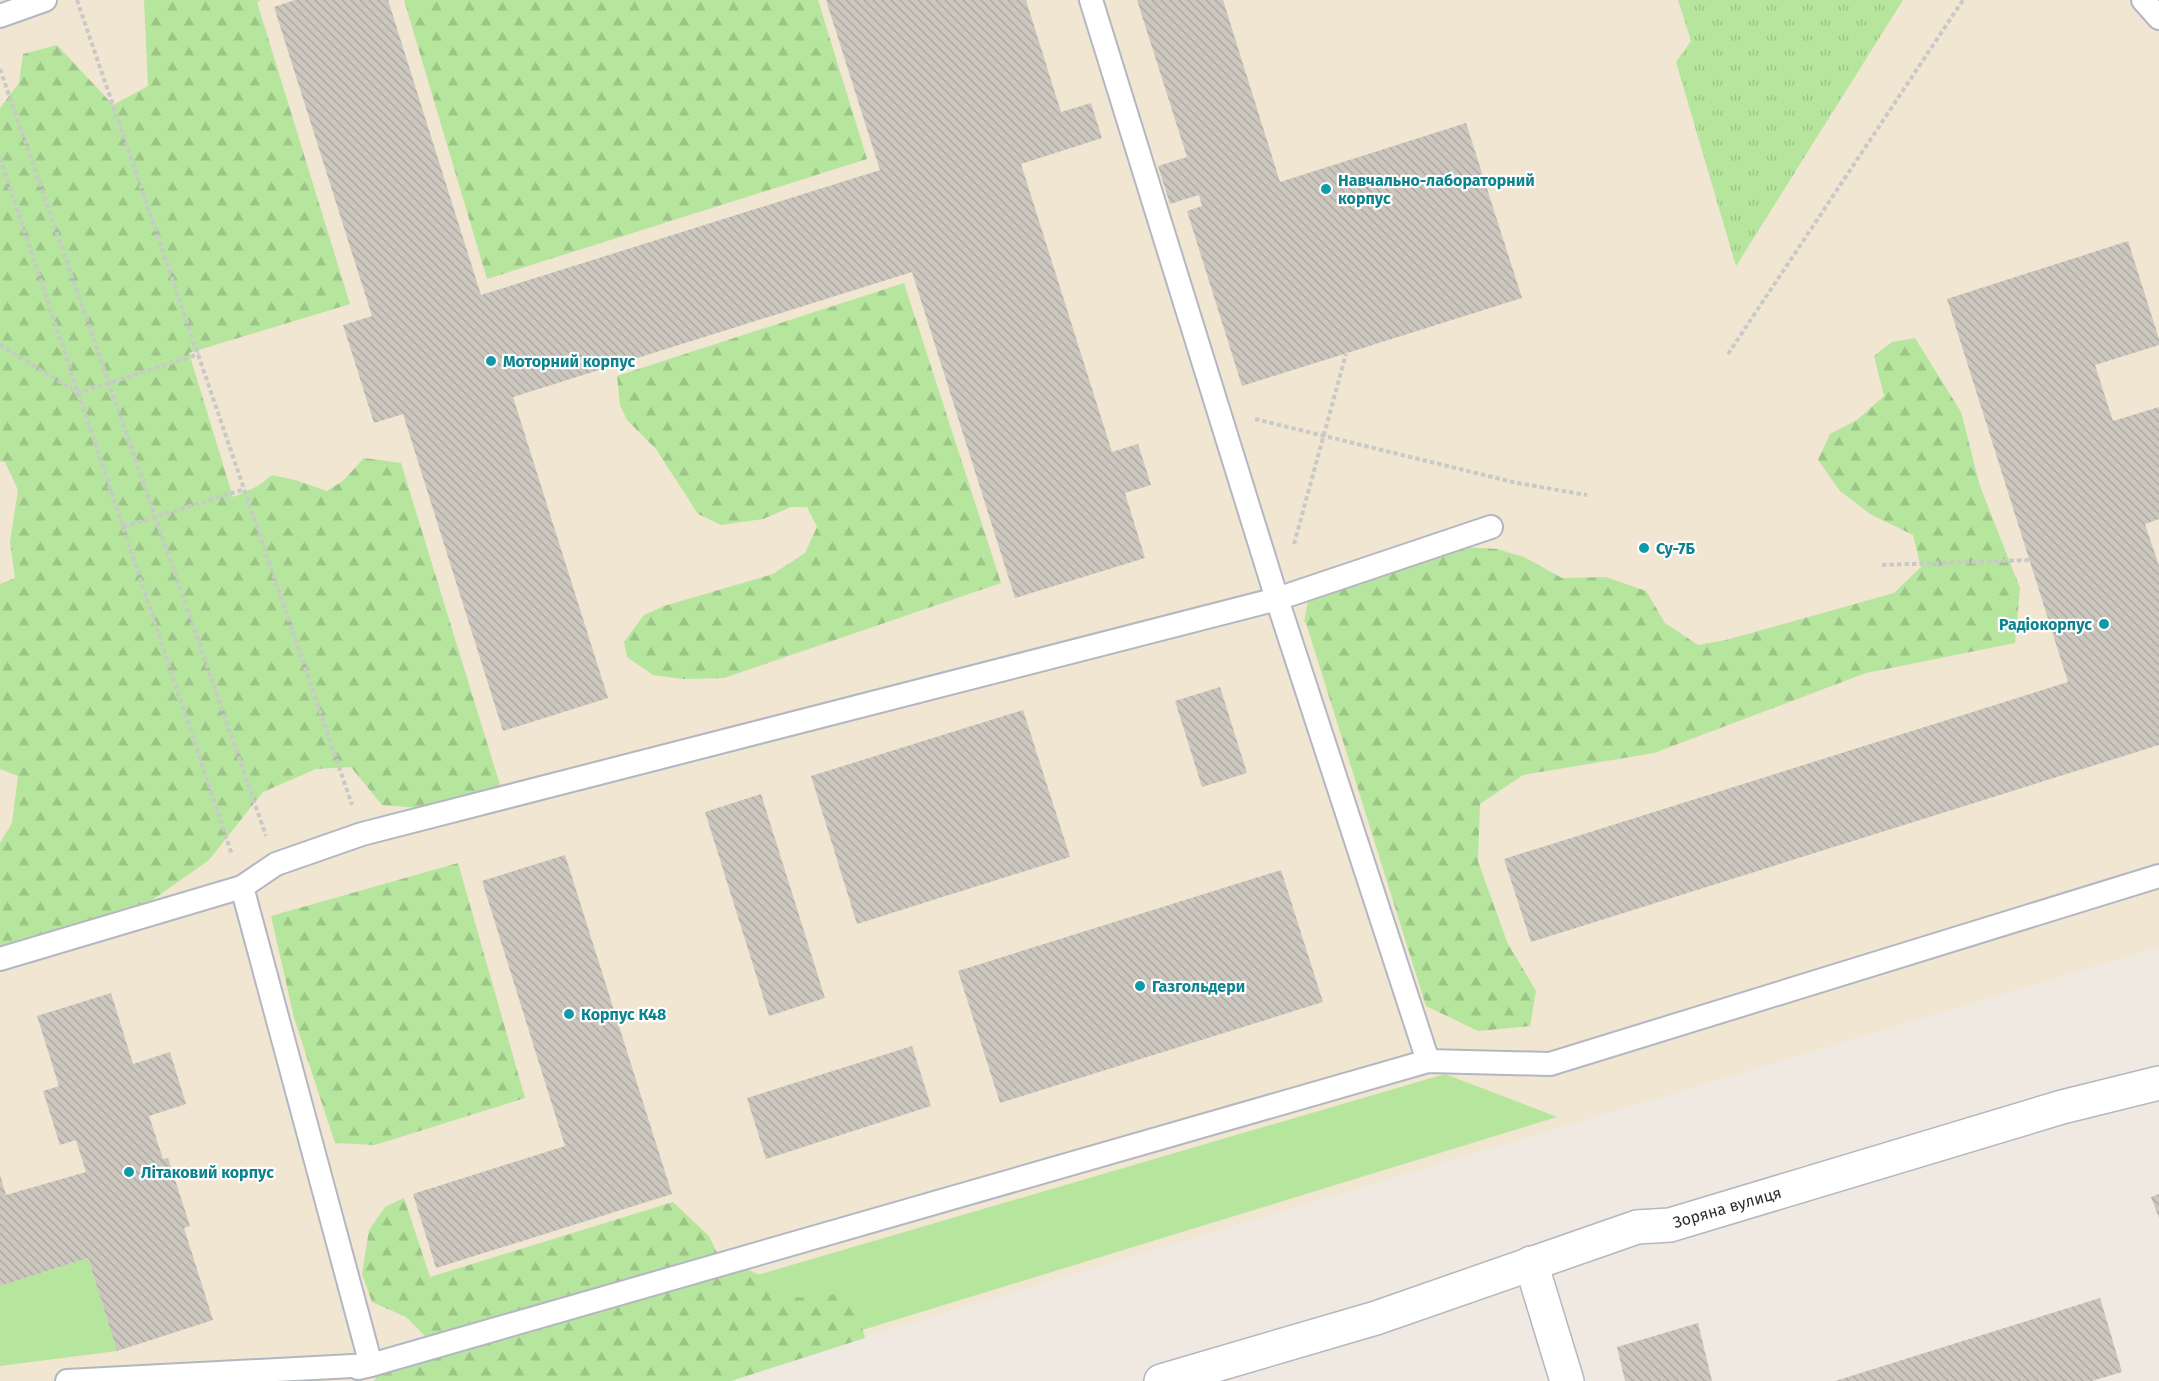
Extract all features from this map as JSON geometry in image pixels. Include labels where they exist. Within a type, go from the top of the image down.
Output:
[{"type":"street","name":"Зоряна вулиця","points":[[1161,1381],[1376,1318],[1637,1227],[1670,1225],[2062,1107],[2159,1083]]},
{"type":"street","points":[[1531,1263],[1567,1381]]},
{"type":"lane","points":[[0,16],[45,0]]},
{"type":"lane","points":[[1091,0],[1277,599],[1428,1061]]},
{"type":"lane","points":[[2143,0],[2159,18]]},
{"type":"lane","points":[[0,958],[242,887],[276,864],[362,834],[1277,599],[1491,527]]},
{"type":"lane","points":[[309,1381],[1428,1061],[1550,1064],[2159,876]]},
{"type":"lane","points":[[242,887],[371,1365]]},
{"type":"lane","points":[[67,1381],[371,1365]]},
{"type":"path","points":[[77,0],[362,834]]},
{"type":"path","points":[[1728,354],[1964,0]]},
{"type":"path","points":[[0,69],[276,864]]},
{"type":"path","points":[[0,158],[242,887]]},
{"type":"path","points":[[0,345],[78,393]]},
{"type":"path","points":[[78,393],[199,354]]},
{"type":"path","points":[[1294,546],[1346,354]]},
{"type":"path","points":[[1219,412],[1246,416],[1517,483],[1587,495]]},
{"type":"path","points":[[123,527],[245,489]]},
{"type":"path","points":[[1882,565],[2029,560]]},
{"type":"shaded area","points":[[0,0],[2159,0],[2159,947],[718,1381],[0,1381]]},
{"type":"green space","points":[[144,0],[261,0],[257,2],[350,304],[189,353],[233,497],[258,486],[272,475],[327,491],[344,480],[364,458],[401,463],[500,785],[463,802],[419,808],[382,805],[351,767],[316,769],[263,792],[209,860],[124,920],[0,954],[0,843],[12,823],[18,776],[0,769],[0,584],[15,578],[10,542],[18,490],[5,462],[0,461],[0,108],[19,83],[23,54],[57,45],[113,105],[148,86]]},
{"type":"green space","points":[[404,0],[818,0],[867,159],[487,279]]},
{"type":"green space","points":[[1678,0],[1903,0],[1736,266],[1676,62],[1691,41]]},
{"type":"green space","points":[[904,283],[1001,583],[724,678],[684,679],[653,675],[627,657],[624,642],[644,615],[664,606],[773,574],[805,553],[817,527],[807,507],[791,507],[763,519],[721,525],[698,514],[656,449],[627,420],[620,405],[617,376]]},
{"type":"green space","points":[[1915,338],[1961,412],[1980,486],[2020,588],[2015,643],[1866,673],[1654,753],[1523,775],[1480,804],[1478,861],[1507,942],[1536,991],[1530,1026],[1478,1031],[1426,1006],[1304,622],[1308,601],[1324,593],[1463,547],[1497,549],[1524,557],[1562,578],[1606,577],[1646,591],[1665,623],[1698,645],[1726,640],[1894,593],[1921,567],[1913,535],[1870,514],[1840,491],[1818,460],[1830,434],[1857,420],[1884,396],[1874,356],[1892,342]]},
{"type":"green space","points":[[458,863],[525,1098],[375,1145],[335,1143],[294,1018],[271,916]]},
{"type":"green space","points":[[1445,1074],[1557,1117],[696,1381],[395,1381]]},
{"type":"green space","points":[[404,1198],[430,1277],[673,1202],[709,1236],[719,1257],[762,1276],[781,1296],[808,1298],[836,1294],[857,1309],[865,1338],[731,1381],[374,1381],[381,1368],[430,1341],[406,1317],[372,1302],[362,1274],[369,1230],[385,1207]]},
{"type":"green space","points":[[88,1258],[117,1351],[0,1366],[0,1286]]},
{"type":"building","name":"Моторний корпус","points":[[295,0],[388,0],[481,295],[880,170],[826,0],[1026,0],[1061,112],[1091,103],[1102,138],[1021,164],[1112,452],[1138,444],[1151,485],[1125,493],[1145,558],[1015,598],[912,272],[513,397],[608,698],[503,731],[403,414],[374,423],[343,325],[372,316],[274,7]]},
{"type":"building","name":"Навчально-лабораторний корпус","points":[[1137,0],[1223,0],[1280,182],[1466,123],[1522,298],[1242,386],[1187,211],[1202,206],[1199,195],[1170,204],[1158,166],[1187,157]]},
{"type":"building","name":"Радіокорпус","points":[[2128,241],[2159,345],[2095,365],[2113,421],[2159,407],[2159,519],[2145,524],[2159,566],[2159,745],[1531,942],[1504,859],[2068,682],[1947,299]]},
{"type":"building","points":[[1220,687],[1247,773],[1202,787],[1175,701]]},
{"type":"building","points":[[1023,710],[1070,857],[857,924],[811,776]]},
{"type":"building","points":[[761,794],[825,998],[769,1016],[705,812]]},
{"type":"building","name":"Корпус К48","points":[[565,855],[672,1194],[436,1268],[413,1194],[565,1146],[482,881]]},
{"type":"building","name":"Газгольдери","points":[[1281,870],[1323,1002],[1000,1103],[958,971]]},
{"type":"building","name":"Літаковий корпус","points":[[111,993],[133,1064],[170,1052],[186,1104],[149,1116],[163,1159],[168,1158],[190,1226],[184,1228],[213,1320],[117,1351],[88,1258],[0,1286],[0,1175],[6,1195],[86,1172],[76,1140],[60,1145],[43,1091],[59,1086],[37,1016]]},
{"type":"building","points":[[912,1046],[931,1106],[766,1159],[747,1098]]},
{"type":"building","points":[[2159,1194],[2159,1218],[2151,1197]]},
{"type":"building","points":[[2100,1298],[2122,1372],[2092,1381],[1835,1381]]},
{"type":"building","points":[[1698,1323],[1712,1381],[1625,1381],[1617,1347]]},
{"type":"place","name":"Навчально-лабораторний корпус","points":[[1326,189]]},
{"type":"place","name":"Моторний корпус","points":[[491,361]]},
{"type":"place","name":"Су-7Б","points":[[1644,548]]},
{"type":"place","name":"Радіокорпус","points":[[2104,624]]},
{"type":"place","name":"Газгольдери","points":[[1140,986]]},
{"type":"place","name":"Корпус К48","points":[[569,1014]]},
{"type":"place","name":"Літаковий корпус","points":[[129,1172]]}]
